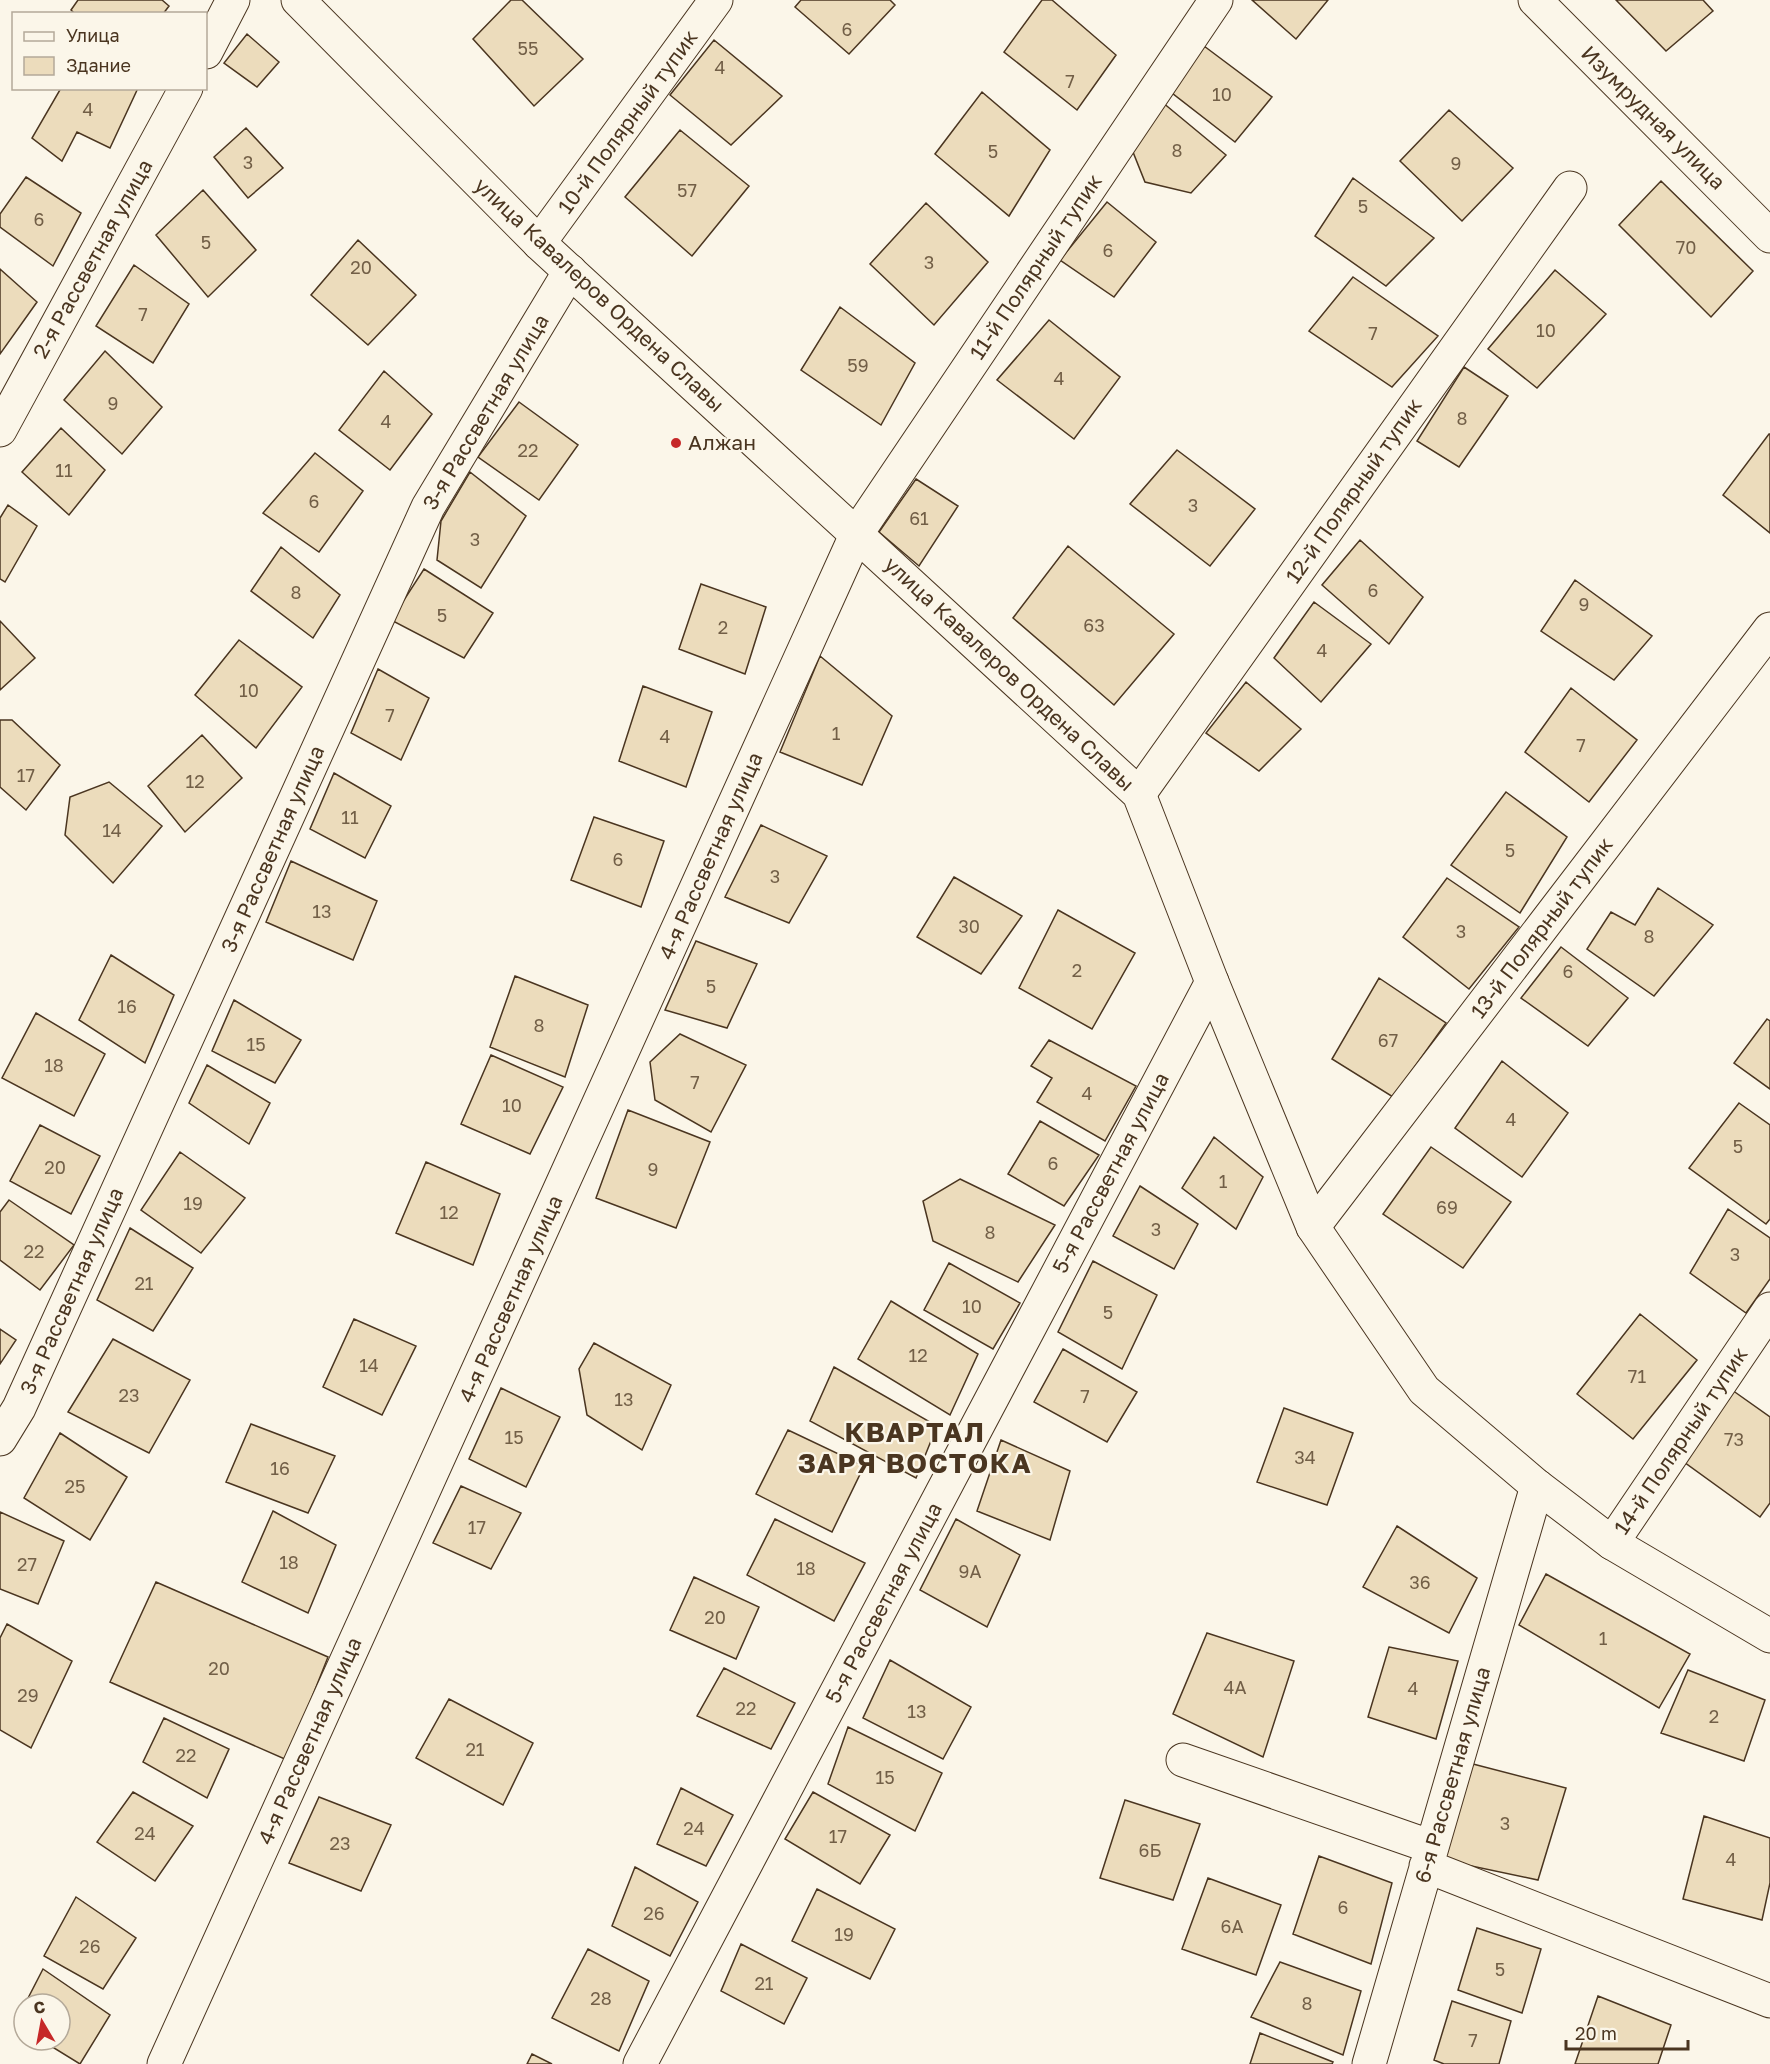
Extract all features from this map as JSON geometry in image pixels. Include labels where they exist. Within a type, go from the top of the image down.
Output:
[{"type":"street","points":[[207,50],[233,0]]},
{"type":"street","name":"улица Кавалеров Ордена Славы","points":[[298,0],[539,243],[1139,794],[1212,982],[1313,1227],[1424,1390],[1537,1486],[1612,1543],[1770,1636]]},
{"type":"street","name":"10-й Полярный тупик","points":[[539,243],[716,0]]},
{"type":"street","name":"11-й Полярный тупик","points":[[857,533],[1216,0]]},
{"type":"street","name":"Изумрудная улица","points":[[1536,0],[1770,236]]},
{"type":"street","name":"2-я Рассветная улица","points":[[0,429],[185,90]]},
{"type":"street","name":"12-й Полярный тупик","points":[[1139,794],[1570,188]]},
{"type":"street","name":"3-я Рассветная улица","points":[[0,1438],[19,1408],[428,507],[570,271]]},
{"type":"street","name":"4-я Рассветная улица","points":[[164,2064],[857,533]]},
{"type":"street","name":"13-й Полярный тупик","points":[[1313,1227],[1770,629]]},
{"type":"street","name":"5-я Рассветная улица","points":[[640,2064],[1212,982]]},
{"type":"street","name":"14-й Полярный тупик","points":[[1612,1543],[1770,1310]]},
{"type":"street","name":"6-я Рассветная улица","points":[[1369,2064],[1537,1486]]},
{"type":"street","points":[[1184,1760],[1429,1856],[1770,2001]]},
{"type":"building","points":[[78,0],[162,0],[169,6],[164,12],[73,12],[71,10]]},
{"type":"building","points":[[511,0],[522,0],[583,59],[534,106],[473,39]]},
{"type":"building","points":[[801,0],[890,0],[895,5],[849,54],[795,7]]},
{"type":"building","points":[[1042,0],[1052,0],[1116,55],[1077,110],[1004,52]]},
{"type":"building","points":[[1252,0],[1328,0],[1296,39]]},
{"type":"building","points":[[1616,0],[1703,0],[1713,11],[1666,51]]},
{"type":"building","points":[[247,34],[279,62],[257,87],[224,63]]},
{"type":"building","points":[[714,40],[782,96],[731,145],[670,95]]},
{"type":"building","points":[[1204,46],[1272,97],[1235,142],[1172,93]]},
{"type":"building","points":[[60,90],[137,90],[110,148],[77,132],[62,161],[32,138]]},
{"type":"building","points":[[982,92],[1050,150],[1009,216],[935,154]]},
{"type":"building","points":[[1162,102],[1226,155],[1191,193],[1145,182],[1131,147]]},
{"type":"building","points":[[1449,110],[1513,168],[1462,221],[1400,161]]},
{"type":"building","points":[[246,128],[283,168],[248,198],[214,157]]},
{"type":"building","points":[[680,130],[749,186],[692,256],[625,197]]},
{"type":"building","points":[[26,177],[81,213],[53,266],[0,227],[0,214]]},
{"type":"building","points":[[1353,178],[1434,238],[1386,286],[1315,236]]},
{"type":"building","points":[[1661,181],[1753,271],[1711,317],[1619,225]]},
{"type":"building","points":[[203,190],[256,250],[208,297],[156,235]]},
{"type":"building","points":[[1107,202],[1156,242],[1114,297],[1060,260]]},
{"type":"building","points":[[926,203],[988,262],[934,325],[870,264]]},
{"type":"building","points":[[358,240],[416,295],[368,345],[311,295]]},
{"type":"building","points":[[134,265],[189,304],[153,363],[96,326]]},
{"type":"building","points":[[0,269],[37,302],[0,354]]},
{"type":"building","points":[[1555,270],[1606,314],[1537,388],[1488,349]]},
{"type":"building","points":[[1353,277],[1438,336],[1392,387],[1309,331]]},
{"type":"building","points":[[840,307],[915,363],[881,425],[801,370]]},
{"type":"building","points":[[1049,320],[1120,377],[1074,439],[997,380]]},
{"type":"building","points":[[105,351],[162,407],[122,454],[64,400]]},
{"type":"building","points":[[1464,367],[1508,396],[1459,467],[1417,441]]},
{"type":"building","points":[[384,371],[432,414],[390,470],[339,430]]},
{"type":"building","points":[[519,402],[578,445],[539,500],[478,457]]},
{"type":"building","points":[[61,428],[105,470],[69,515],[22,472]]},
{"type":"building","points":[[1770,434],[1770,533],[1723,495]]},
{"type":"building","points":[[1177,450],[1255,509],[1210,566],[1130,504]]},
{"type":"building","points":[[315,453],[363,491],[319,552],[263,513]]},
{"type":"building","points":[[470,472],[526,516],[481,588],[437,560],[441,521]]},
{"type":"building","points":[[916,479],[958,506],[919,566],[879,532]]},
{"type":"building","points":[[8,505],[37,526],[5,582],[0,579],[0,518]]},
{"type":"building","points":[[1360,540],[1423,597],[1389,644],[1322,585]]},
{"type":"building","points":[[1068,546],[1174,634],[1114,705],[1013,618]]},
{"type":"building","points":[[281,547],[340,595],[313,638],[251,591]]},
{"type":"building","points":[[424,569],[493,613],[464,658],[391,620]]},
{"type":"building","points":[[1575,580],[1652,636],[1614,680],[1541,631]]},
{"type":"building","points":[[701,584],[766,607],[745,674],[679,649]]},
{"type":"building","points":[[1314,602],[1371,644],[1321,702],[1274,658]]},
{"type":"building","points":[[0,621],[35,658],[0,690]]},
{"type":"building","points":[[239,640],[302,687],[256,748],[195,695]]},
{"type":"building","points":[[820,656],[892,716],[862,785],[780,752]]},
{"type":"building","points":[[378,669],[429,698],[401,760],[351,733]]},
{"type":"building","points":[[1246,682],[1301,729],[1259,771],[1206,733]]},
{"type":"building","points":[[643,686],[712,712],[686,787],[619,761]]},
{"type":"building","points":[[1571,688],[1637,740],[1589,802],[1525,752]]},
{"type":"building","points":[[0,720],[12,720],[60,765],[26,810],[0,787]]},
{"type":"building","points":[[202,735],[242,778],[185,832],[148,786]]},
{"type":"building","points":[[334,773],[391,806],[365,858],[310,829]]},
{"type":"building","points":[[109,782],[162,826],[113,883],[65,835],[70,797]]},
{"type":"building","points":[[1506,792],[1567,837],[1520,913],[1451,865]]},
{"type":"building","points":[[594,817],[664,841],[641,907],[571,880]]},
{"type":"building","points":[[761,825],[827,856],[789,923],[725,897]]},
{"type":"building","points":[[291,861],[377,901],[353,960],[266,922]]},
{"type":"building","points":[[954,877],[1022,916],[981,974],[917,937]]},
{"type":"building","points":[[1447,878],[1519,927],[1469,989],[1403,937]]},
{"type":"building","points":[[1658,888],[1713,925],[1654,996],[1587,949],[1611,912],[1635,925]]},
{"type":"building","points":[[1058,910],[1135,953],[1092,1029],[1019,988]]},
{"type":"building","points":[[696,941],[757,964],[727,1028],[665,1010]]},
{"type":"building","points":[[1561,947],[1628,998],[1588,1046],[1521,998]]},
{"type":"building","points":[[111,955],[174,995],[145,1063],[79,1020]]},
{"type":"building","points":[[515,976],[588,1005],[565,1077],[490,1047]]},
{"type":"building","points":[[1379,978],[1446,1023],[1393,1097],[1332,1059]]},
{"type":"building","points":[[234,1000],[301,1040],[275,1083],[212,1051]]},
{"type":"building","points":[[36,1013],[105,1054],[74,1116],[2,1078]]},
{"type":"building","points":[[1767,1019],[1770,1021],[1770,1089],[1734,1063]]},
{"type":"building","points":[[680,1034],[746,1065],[711,1132],[655,1100],[650,1062]]},
{"type":"building","points":[[1049,1040],[1136,1086],[1105,1141],[1037,1102],[1052,1078],[1031,1066]]},
{"type":"building","points":[[491,1055],[563,1087],[530,1154],[461,1124]]},
{"type":"building","points":[[1502,1061],[1568,1113],[1522,1177],[1455,1128]]},
{"type":"building","points":[[207,1065],[270,1103],[249,1144],[189,1103]]},
{"type":"building","points":[[1739,1103],[1770,1125],[1770,1219],[1766,1224],[1689,1168]]},
{"type":"building","points":[[628,1110],[710,1142],[676,1228],[596,1198]]},
{"type":"building","points":[[1040,1121],[1099,1155],[1064,1206],[1008,1174]]},
{"type":"building","points":[[40,1125],[100,1156],[71,1214],[10,1181]]},
{"type":"building","points":[[1214,1137],[1263,1177],[1236,1229],[1182,1188]]},
{"type":"building","points":[[1431,1147],[1511,1202],[1463,1268],[1383,1214]]},
{"type":"building","points":[[180,1152],[245,1198],[201,1253],[141,1210]]},
{"type":"building","points":[[426,1162],[500,1194],[473,1265],[396,1233]]},
{"type":"building","points":[[960,1179],[1055,1225],[1018,1282],[933,1241],[923,1201]]},
{"type":"building","points":[[1140,1186],[1198,1224],[1174,1269],[1113,1236]]},
{"type":"building","points":[[9,1200],[74,1245],[40,1290],[0,1260],[0,1212]]},
{"type":"building","points":[[1728,1209],[1770,1238],[1770,1279],[1746,1313],[1690,1273]]},
{"type":"building","points":[[130,1228],[193,1268],[153,1331],[97,1300]]},
{"type":"building","points":[[1093,1261],[1157,1295],[1122,1369],[1058,1332]]},
{"type":"building","points":[[949,1263],[1020,1303],[993,1349],[924,1310]]},
{"type":"building","points":[[891,1301],[978,1354],[950,1415],[858,1359]]},
{"type":"building","points":[[1640,1314],[1697,1360],[1633,1439],[1577,1394]]},
{"type":"building","points":[[354,1319],[416,1346],[382,1415],[323,1387]]},
{"type":"building","points":[[0,1329],[16,1340],[0,1364]]},
{"type":"building","points":[[113,1339],[190,1380],[149,1453],[68,1412]]},
{"type":"building","points":[[594,1343],[671,1385],[642,1450],[587,1415],[579,1369]]},
{"type":"building","points":[[1063,1349],[1137,1392],[1107,1442],[1034,1402]]},
{"type":"building","points":[[834,1367],[937,1426],[916,1478],[810,1421]]},
{"type":"building","points":[[501,1388],[560,1417],[526,1487],[469,1459]]},
{"type":"building","points":[[1732,1390],[1770,1417],[1770,1503],[1760,1517],[1684,1462]]},
{"type":"building","points":[[1284,1408],[1353,1433],[1327,1505],[1257,1482]]},
{"type":"building","points":[[251,1424],[335,1456],[308,1513],[226,1482]]},
{"type":"building","points":[[788,1430],[864,1466],[832,1532],[756,1494]]},
{"type":"building","points":[[60,1433],[127,1477],[90,1540],[24,1498]]},
{"type":"building","points":[[1001,1440],[1070,1471],[1050,1540],[977,1511]]},
{"type":"building","points":[[461,1486],[521,1513],[491,1569],[433,1543]]},
{"type":"building","points":[[273,1511],[336,1545],[308,1613],[242,1582]]},
{"type":"building","points":[[0,1512],[64,1541],[38,1604],[0,1589]]},
{"type":"building","points":[[775,1519],[865,1563],[834,1621],[747,1575]]},
{"type":"building","points":[[956,1519],[1020,1555],[987,1627],[920,1590]]},
{"type":"building","points":[[1397,1526],[1477,1578],[1449,1633],[1363,1587]]},
{"type":"building","points":[[1546,1574],[1690,1654],[1659,1708],[1519,1625]]},
{"type":"building","points":[[694,1577],[759,1607],[736,1659],[670,1630]]},
{"type":"building","points":[[156,1582],[328,1657],[287,1760],[110,1682]]},
{"type":"building","points":[[7,1624],[72,1661],[31,1748],[0,1730],[0,1638]]},
{"type":"building","points":[[1207,1633],[1294,1661],[1263,1757],[1173,1714]]},
{"type":"building","points":[[1389,1647],[1458,1661],[1436,1739],[1368,1717]]},
{"type":"building","points":[[890,1660],[971,1707],[943,1759],[863,1718]]},
{"type":"building","points":[[724,1668],[795,1703],[771,1749],[697,1716]]},
{"type":"building","points":[[1688,1670],[1765,1700],[1744,1761],[1661,1733]]},
{"type":"building","points":[[449,1699],[533,1743],[503,1805],[416,1758]]},
{"type":"building","points":[[164,1718],[229,1749],[207,1798],[143,1762]]},
{"type":"building","points":[[848,1727],[942,1773],[915,1831],[828,1784]]},
{"type":"building","points":[[1473,1764],[1566,1788],[1538,1880],[1443,1860]]},
{"type":"building","points":[[681,1788],[733,1815],[706,1866],[657,1844]]},
{"type":"building","points":[[133,1792],[193,1826],[155,1881],[97,1842]]},
{"type":"building","points":[[813,1792],[890,1835],[860,1884],[785,1839]]},
{"type":"building","points":[[319,1797],[391,1825],[361,1891],[289,1863]]},
{"type":"building","points":[[1125,1800],[1200,1824],[1173,1900],[1100,1878]]},
{"type":"building","points":[[1704,1816],[1770,1838],[1770,1883],[1762,1920],[1683,1899]]},
{"type":"building","points":[[1319,1856],[1392,1883],[1371,1964],[1293,1934]]},
{"type":"building","points":[[635,1867],[698,1902],[670,1956],[612,1926]]},
{"type":"building","points":[[1208,1878],[1281,1905],[1256,1975],[1182,1949]]},
{"type":"building","points":[[817,1889],[895,1929],[870,1979],[792,1941]]},
{"type":"building","points":[[76,1897],[136,1938],[103,1989],[44,1956]]},
{"type":"building","points":[[1477,1928],[1541,1949],[1522,2013],[1458,1990]]},
{"type":"building","points":[[741,1944],[807,1978],[784,2024],[721,1991]]},
{"type":"building","points":[[588,1949],[649,1981],[619,2051],[552,2018]]},
{"type":"building","points":[[1280,1962],[1361,1991],[1343,2055],[1251,2017]]},
{"type":"building","points":[[43,1969],[110,2015],[80,2064],[60,2052],[72,2052],[72,1992],[31,1992]]},
{"type":"building","points":[[1598,1996],[1671,2025],[1658,2064],[1575,2064]]},
{"type":"building","points":[[1452,2001],[1511,2021],[1499,2064],[1444,2064],[1434,2060]]},
{"type":"building","points":[[1260,2033],[1333,2062],[1332,2064],[1250,2064]]},
{"type":"building","points":[[532,2054],[552,2064],[527,2064]]},
{"type":"place","name":"Алжан","points":[[676,443]]},
{"type":"district","name":"КВАРТАЛ ЗАРЯ ВОСТОКА","points":[[915,1448]]}]
